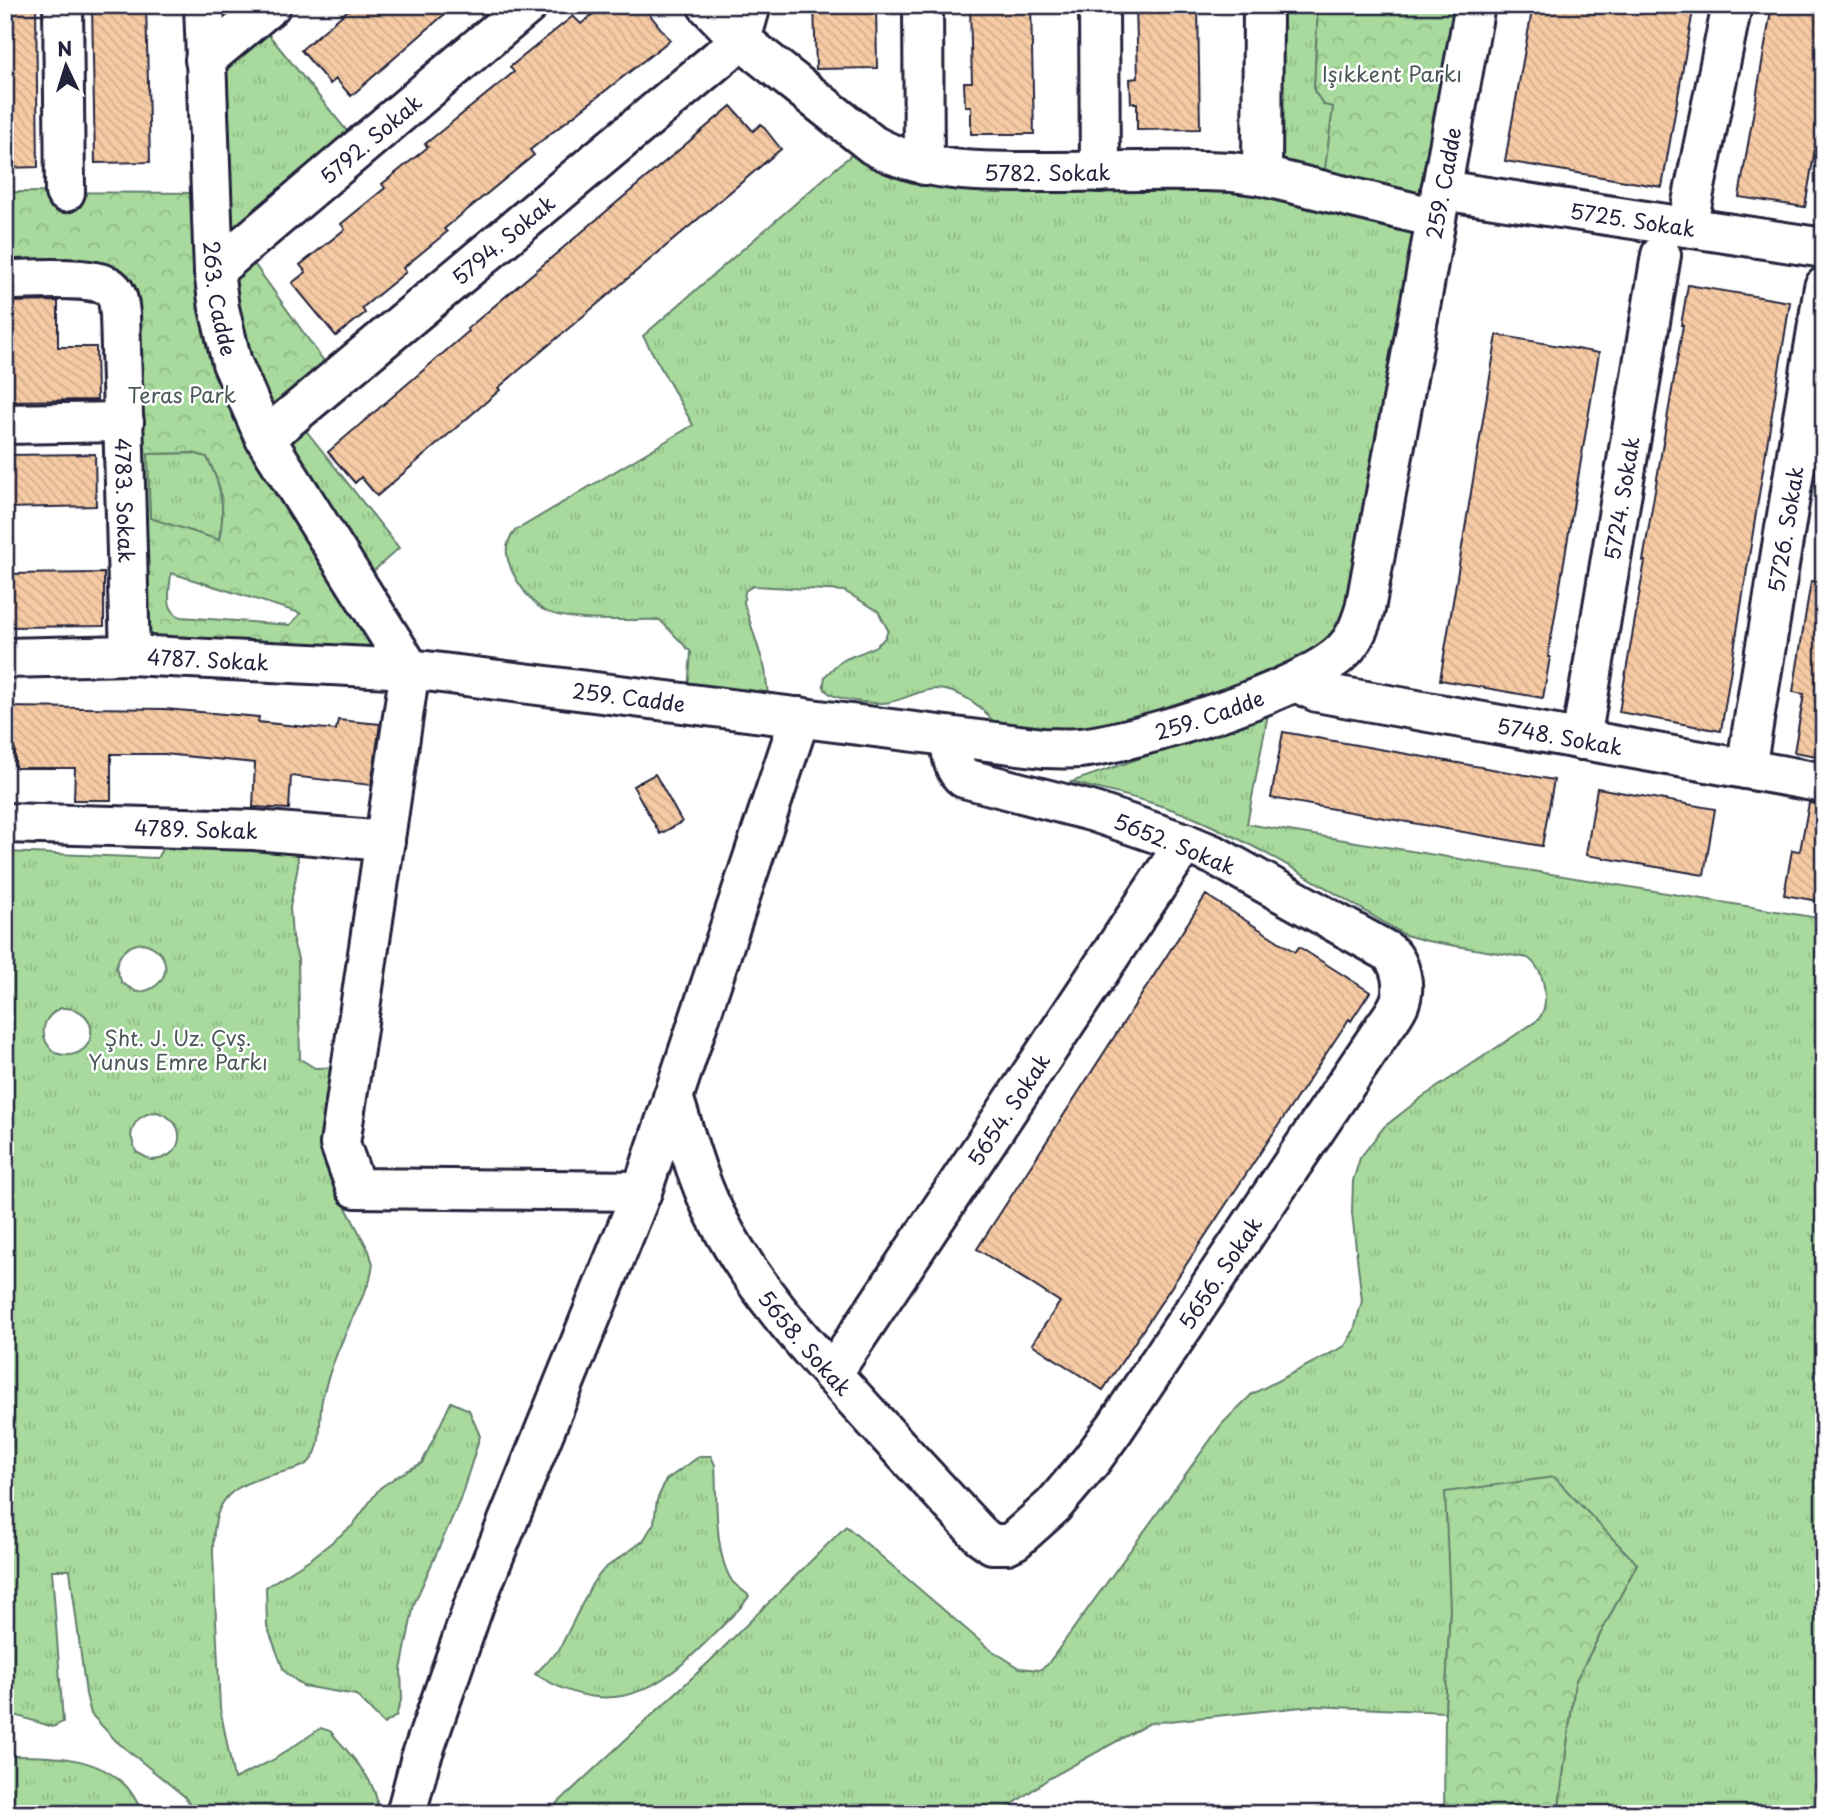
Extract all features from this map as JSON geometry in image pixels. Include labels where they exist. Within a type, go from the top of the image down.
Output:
[{"type":"street","points":[[63,5],[65,192]]},
{"type":"street","name":"263. Cadde","points":[[204,5],[214,271],[219,308],[232,363],[265,438],[410,669]]},
{"type":"street","points":[[205,60],[271,5]]},
{"type":"street","name":"5792. Sokak","points":[[214,271],[528,5]]},
{"type":"street","name":"5782. Sokak","points":[[707,5],[746,23],[873,145],[893,156],[924,165],[995,172],[1202,171],[1262,176],[1438,204]]},
{"type":"street","points":[[923,5],[924,165]]},
{"type":"street","points":[[1099,5],[1100,172]]},
{"type":"street","points":[[1262,176],[1263,5]]},
{"type":"street","name":"259. Cadde","points":[[410,669],[949,737],[1043,748],[1080,748],[1116,741],[1213,713],[1296,682],[1328,664],[1353,640],[1361,625],[1475,5]]},
{"type":"street","points":[[1688,227],[1732,5]]},
{"type":"street","name":"5794. Sokak","points":[[265,438],[746,23]]},
{"type":"street","name":"5725. Sokak","points":[[1438,204],[1688,227],[1824,248]]},
{"type":"street","name":"5724. Sokak","points":[[1581,740],[1661,255]]},
{"type":"street","name":"4783. Sokak","points":[[5,280],[93,280],[114,290],[120,314],[130,655]]},
{"type":"street","name":"5726. Sokak","points":[[1746,769],[1824,287]]},
{"type":"street","points":[[5,424],[124,422]]},
{"type":"street","name":"4787. Sokak","points":[[5,658],[130,655],[410,669]]},
{"type":"street","points":[[410,669],[340,1144],[356,1188],[642,1191]]},
{"type":"street","name":"5748. Sokak","points":[[1296,682],[1317,692],[1824,783]]},
{"type":"street","points":[[406,1814],[420,1761],[474,1605],[642,1191],[800,718]]},
{"type":"street","name":"5652. Sokak","points":[[949,737],[957,773],[964,779],[1079,807],[1144,827],[1228,862],[1387,951],[1398,962],[1400,974]]},
{"type":"street","name":"4789. Sokak","points":[[5,823],[254,830],[385,841]]},
{"type":"street","name":"5654. Sokak","points":[[832,1374],[1185,843]]},
{"type":"street","name":"5656. Sokak","points":[[999,1545],[1015,1540],[1053,1506],[1115,1428],[1394,1012],[1400,1000],[1400,974]]},
{"type":"street","name":"5658. Sokak","points":[[673,1097],[697,1170],[720,1224],[760,1286],[832,1374],[981,1536],[992,1544],[999,1545]]},
{"type":"green space","points":[[204,5],[271,5],[256,19],[360,147],[214,271]]},
{"type":"green space","points":[[1263,5],[1318,5],[1314,91],[1333,107],[1436,218],[1353,640],[1116,741],[998,729],[987,714],[973,702],[947,690],[931,689],[884,703],[854,701],[834,696],[824,687],[825,676],[840,662],[876,646],[888,630],[878,611],[844,591],[753,586],[745,591],[744,603],[765,669],[768,695],[687,703],[691,652],[660,620],[566,617],[542,609],[533,602],[512,571],[508,560],[507,545],[515,531],[693,425],[643,336],[857,150],[873,145],[1261,176]]},
{"type":"green space","name":"Işıkkent Parkı","points":[[1318,5],[1475,5],[1436,218],[1322,191],[1333,107],[1324,105],[1314,91]]},
{"type":"green space","name":"Teras Park","points":[[5,192],[210,193],[214,270],[242,247],[336,378],[265,438],[410,669],[130,655],[118,300],[5,280]],"holes":[[[193,453],[207,457],[219,488],[222,508],[219,540],[150,518],[148,454]],[[171,573],[300,613],[300,614],[290,625],[181,617],[175,614],[170,604]]]},
{"type":"green space","points":[[293,414],[399,548],[357,586],[265,438]]},
{"type":"green space","points":[[193,453],[207,457],[219,488],[222,518],[219,540],[150,519],[147,454]]},
{"type":"green space","points":[[1268,714],[1247,824],[1824,919],[1824,1814],[1558,1814],[1575,1682],[1637,1564],[1450,1608],[1445,1712],[1312,1706],[1150,1723],[1048,1779],[999,1814],[546,1814],[710,1661],[846,1526],[988,1648],[1020,1668],[1039,1670],[1047,1665],[1222,1424],[1252,1394],[1345,1346],[1354,1330],[1362,1301],[1352,1213],[1353,1181],[1360,1158],[1384,1127],[1421,1098],[1538,1020],[1544,1005],[1544,988],[1539,970],[1528,958],[1405,935],[1226,832],[1152,803],[1071,782]]},
{"type":"green space","name":"Şht. J. Uz. Çvş. Yunus Emre Parkı","points":[[174,828],[297,834],[298,866],[290,907],[292,937],[298,959],[300,1059],[315,1068],[352,1067],[348,1167],[328,1174],[369,1251],[373,1264],[370,1280],[326,1385],[321,1408],[319,1441],[314,1456],[303,1466],[247,1483],[226,1498],[216,1520],[213,1553],[220,1708],[234,1779],[273,1760],[321,1728],[330,1731],[370,1781],[377,1804],[376,1814],[197,1814],[184,1796],[116,1741],[91,1714],[70,1570],[52,1570],[63,1722],[53,1727],[5,1712],[5,852],[157,858]],"holes":[[[143,943],[154,947],[161,954],[165,970],[157,985],[137,992],[122,983],[116,968],[125,950],[132,945]],[[61,1008],[75,1010],[85,1016],[91,1035],[88,1044],[80,1051],[69,1055],[55,1053],[50,1047],[44,1029],[45,1023]],[[151,1113],[167,1116],[174,1123],[179,1139],[171,1154],[151,1160],[136,1152],[131,1136],[136,1122]]]},
{"type":"green space","points":[[451,1402],[469,1410],[480,1436],[460,1500],[414,1604],[401,1670],[402,1697],[396,1716],[384,1724],[356,1695],[303,1686],[284,1671],[267,1626],[266,1587],[312,1558],[352,1526],[380,1488],[422,1463]]},
{"type":"green space","points":[[700,1456],[711,1456],[715,1465],[719,1541],[726,1570],[732,1581],[749,1596],[742,1606],[673,1671],[650,1686],[625,1695],[598,1697],[569,1691],[535,1674],[559,1650],[592,1584],[604,1569],[643,1541],[654,1523],[657,1500],[666,1480]]},
{"type":"green space","points":[[1554,1477],[1637,1564],[1575,1682],[1558,1814],[1444,1814],[1450,1608],[1445,1492]]},
{"type":"green space","points":[[5,1756],[69,1759],[100,1768],[126,1786],[144,1814],[5,1814]]},
{"type":"building","points":[[5,5],[36,5],[38,167],[5,168]]},
{"type":"building","points":[[92,5],[146,5],[150,162],[95,163]]},
{"type":"building","points":[[354,5],[455,5],[351,96],[336,79],[330,84],[301,50]]},
{"type":"building","points":[[604,5],[642,5],[670,40],[530,150],[534,155],[444,229],[447,232],[403,268],[406,272],[362,308],[365,313],[336,336],[292,283],[306,272],[300,265],[345,229],[341,224],[385,188],[382,184],[428,147],[425,144],[514,72],[510,67],[573,16],[581,24]]},
{"type":"building","points":[[814,5],[876,5],[877,68],[816,69]]},
{"type":"building","points":[[970,5],[1031,5],[1034,134],[971,134],[971,106],[965,106],[964,82],[972,82]]},
{"type":"building","points":[[1136,5],[1198,5],[1200,129],[1137,130],[1137,103],[1131,103],[1130,79],[1138,78]]},
{"type":"building","points":[[1533,5],[1694,5],[1662,187],[1505,161]]},
{"type":"building","points":[[1772,5],[1824,5],[1824,96],[1805,207],[1739,197]]},
{"type":"building","points":[[731,106],[753,131],[761,124],[781,149],[498,388],[500,390],[377,496],[361,477],[355,483],[328,452],[469,331],[467,329]]},
{"type":"building","points":[[1688,285],[1790,302],[1721,731],[1619,712]]},
{"type":"building","points":[[58,301],[58,347],[96,347],[97,400],[5,401],[5,348],[10,348],[9,302]]},
{"type":"building","points":[[1497,335],[1599,353],[1543,698],[1440,680]]},
{"type":"building","points":[[95,454],[96,506],[5,508],[5,455]]},
{"type":"building","points":[[104,573],[104,626],[5,627],[5,574]]},
{"type":"building","points":[[1811,581],[1824,582],[1824,751],[1818,750],[1817,756],[1794,752],[1804,694],[1793,692]]},
{"type":"building","points":[[5,707],[165,709],[259,717],[258,722],[336,730],[338,720],[380,724],[371,785],[291,776],[289,809],[253,807],[255,763],[164,754],[111,754],[111,800],[74,800],[75,768],[15,768],[15,749],[5,749]]},
{"type":"building","points":[[1283,732],[1554,780],[1542,846],[1271,798]]},
{"type":"building","points":[[655,774],[682,822],[660,834],[633,786]]},
{"type":"building","points":[[1597,788],[1715,809],[1704,875],[1586,855]]},
{"type":"building","points":[[1809,803],[1824,804],[1824,902],[1784,895],[1792,850],[1800,851]]},
{"type":"building","points":[[1206,895],[1295,952],[1299,947],[1370,992],[1351,1021],[1349,1019],[1103,1390],[1032,1344],[1060,1302],[977,1249]]}]
